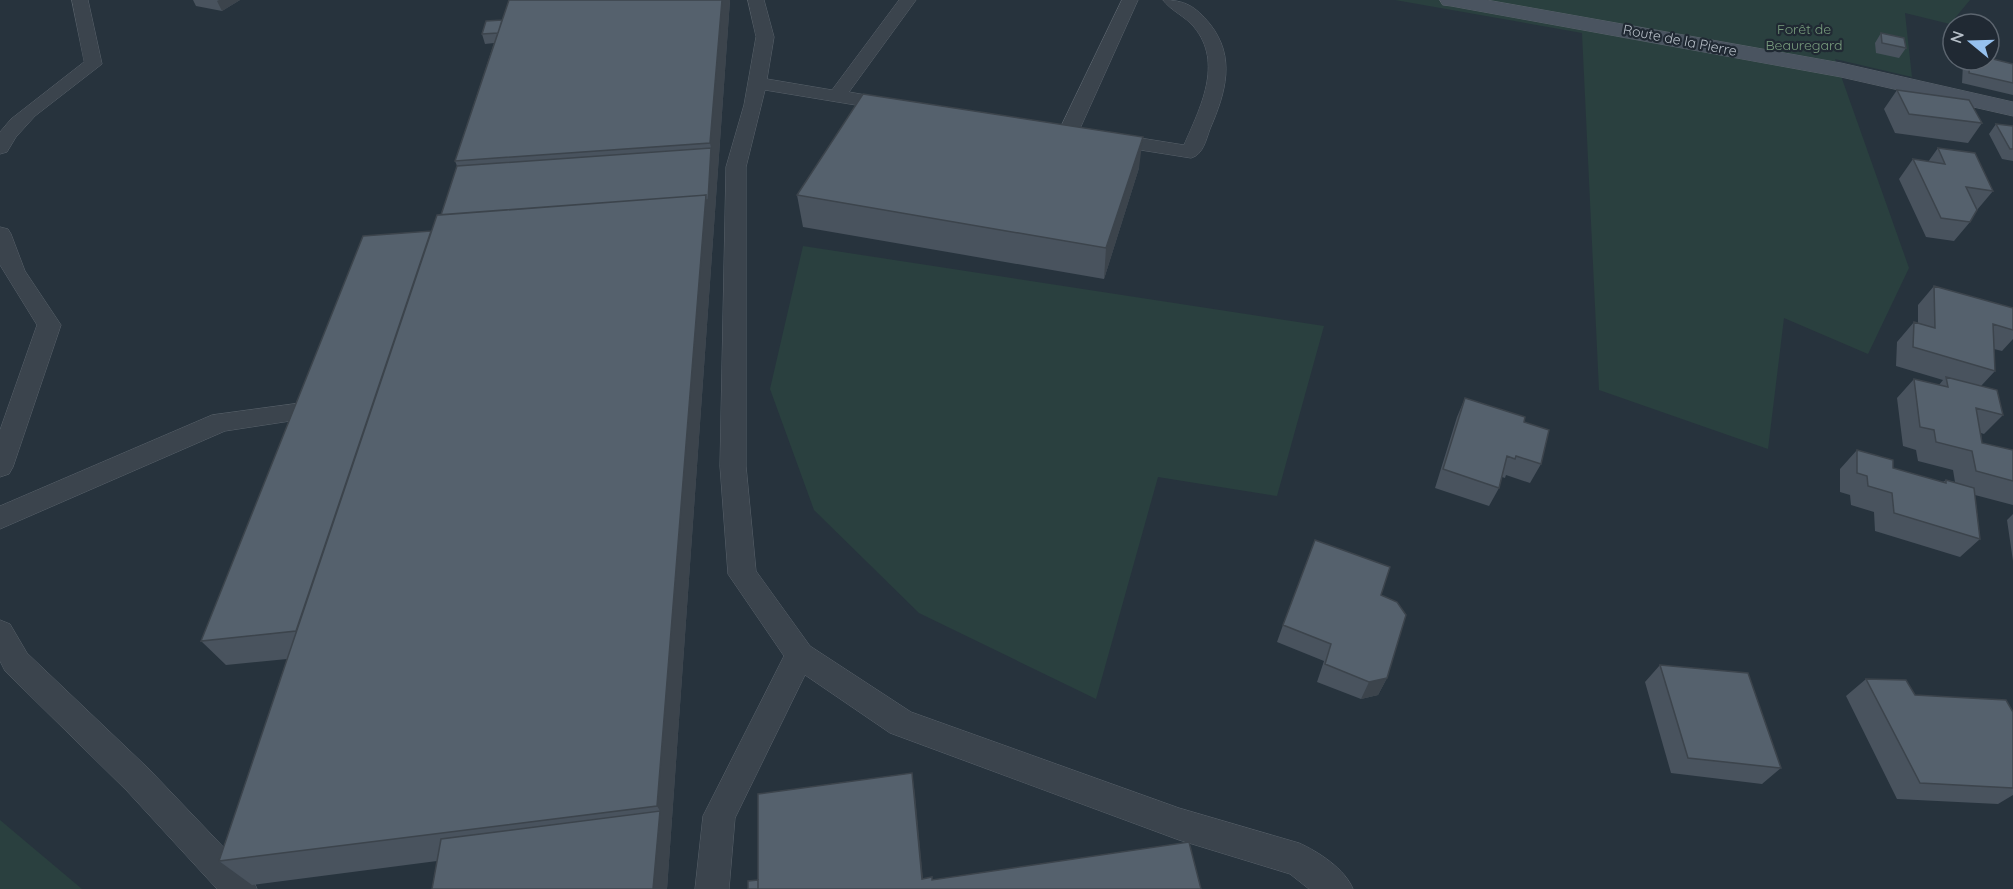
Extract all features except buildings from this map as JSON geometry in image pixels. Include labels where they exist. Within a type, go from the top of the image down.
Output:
[{"type":"street","name":"Route de la Pierre","points":[[1451,0],[1841,70],[2013,109]]},
{"type":"lane","points":[[0,148],[8,132],[14,126],[93,64],[80,0]]},
{"type":"lane","points":[[756,0],[765,37],[736,166],[733,466],[742,574],[800,656],[901,723],[1179,824],[1299,860],[1336,889]]},
{"type":"lane","points":[[837,96],[908,0]]},
{"type":"lane","points":[[1068,133],[1130,0]]},
{"type":"lane","points":[[1045,129],[1191,152],[1219,82],[1218,52],[1202,24],[1171,0]]},
{"type":"lane","points":[[756,83],[906,107]]},
{"type":"lane","points":[[0,234],[4,253],[24,290],[49,325],[0,467]]},
{"type":"lane","points":[[0,518],[221,423],[301,412]]},
{"type":"lane","points":[[0,633],[16,662],[138,780],[240,889]]},
{"type":"lane","points":[[712,889],[719,816],[800,656]]},
{"type":"green space","name":"Forêt de Beauregard","points":[[1395,0],[1970,0],[1960,12],[1941,12],[1941,22],[1905,13],[1912,77],[1835,59],[1909,268],[1868,354],[1784,318],[1768,449],[1599,390],[1582,33]]},
{"type":"green space","points":[[803,246],[1324,326],[1277,496],[1158,477],[1096,699],[919,613],[814,510],[770,389]]},
{"type":"green space","points":[[0,820],[82,889],[0,889]]}]
